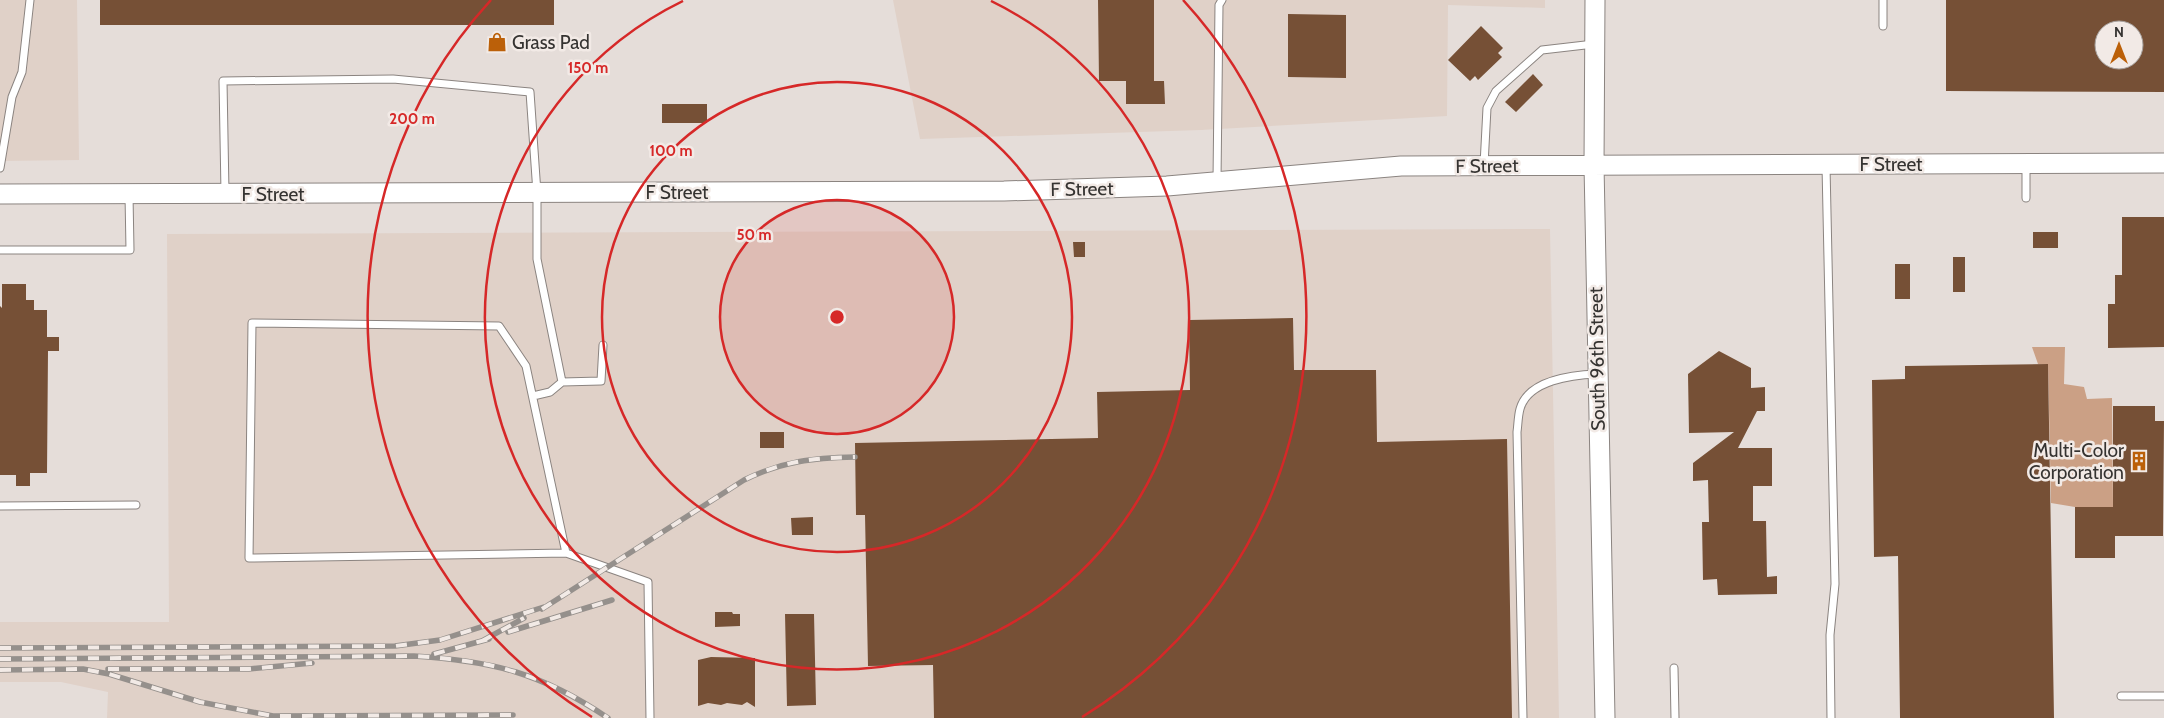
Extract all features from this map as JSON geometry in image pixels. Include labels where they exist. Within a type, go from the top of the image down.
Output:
[{"type":"street","name":"South 96th Street","points":[[1594,0],[1594,164],[1604,718]]},
{"type":"street","name":"F Street","points":[[0,194],[1014,191],[1114,189],[1217,182],[1341,170],[1484,165],[2164,163]]},
{"type":"lane","points":[[0,168],[12,97],[22,72],[30,0]]},
{"type":"lane","points":[[1217,182],[1219,5],[1222,0]]},
{"type":"lane","points":[[1883,0],[1883,26]]},
{"type":"lane","points":[[1484,165],[1486,108],[1496,90],[1542,50],[1594,44]]},
{"type":"lane","points":[[225,194],[223,81],[394,79],[530,92],[537,193],[537,259],[562,382]]},
{"type":"lane","points":[[1826,164],[1835,584],[1830,635],[1831,718]]},
{"type":"lane","points":[[2026,164],[2026,198]]},
{"type":"lane","points":[[0,250],[130,250],[128,195]]},
{"type":"lane","points":[[566,553],[526,366],[499,326],[252,322],[249,558],[566,553],[648,582],[650,718]]},
{"type":"lane","points":[[533,396],[550,392],[562,382],[601,381],[604,345]]},
{"type":"lane","points":[[1524,718],[1518,432],[1520,407],[1535,389],[1552,381],[1568,375],[1598,374]]},
{"type":"lane","points":[[0,506],[136,505]]},
{"type":"lane","points":[[1674,668],[1675,718]]},
{"type":"lane","points":[[2121,696],[2164,696]]},
{"type":"shaded area","points":[[0,0],[77,0],[79,160],[0,161]]},
{"type":"shaded area","points":[[893,0],[1545,0],[1545,8],[1448,5],[1447,116],[1201,130],[920,139]]},
{"type":"shaded area","points":[[1550,229],[1559,718],[107,718],[108,692],[61,682],[0,682],[0,622],[169,622],[167,234]]},
{"type":"shaded area","points":[[2032,347],[2065,347],[2064,384],[2084,387],[2087,399],[2112,398],[2113,507],[2075,507],[2051,503],[2048,364],[2038,364]]},
{"type":"building","points":[[100,0],[554,0],[554,25],[100,25]]},
{"type":"building","points":[[1098,0],[1154,0],[1154,81],[1164,81],[1165,104],[1126,104],[1126,81],[1099,81]]},
{"type":"building","points":[[1946,0],[2164,0],[2164,92],[1946,91]]},
{"type":"building","points":[[1288,14],[1346,15],[1346,78],[1288,77]]},
{"type":"building","points":[[1481,26],[1503,48],[1498,53],[1502,57],[1478,80],[1475,76],[1470,81],[1448,60]]},
{"type":"building","points":[[1533,74],[1543,85],[1516,112],[1505,102]]},
{"type":"building","points":[[662,104],[707,104],[707,123],[662,123]]},
{"type":"building","points":[[2122,217],[2164,217],[2164,347],[2108,348],[2108,304],[2115,304],[2115,275],[2122,275]]},
{"type":"building","points":[[2033,232],[2058,232],[2058,248],[2033,248]]},
{"type":"building","points":[[1073,242],[1085,242],[1085,257],[1074,257]]},
{"type":"building","points":[[1953,257],[1965,257],[1965,292],[1953,292]]},
{"type":"building","points":[[1895,264],[1910,264],[1910,299],[1895,299]]},
{"type":"building","points":[[2,284],[26,284],[26,300],[34,300],[34,310],[47,310],[47,337],[59,337],[59,351],[48,351],[47,473],[30,473],[30,486],[16,486],[16,475],[0,475],[0,306],[2,308]]},
{"type":"building","points":[[1293,318],[1294,370],[1376,370],[1377,442],[1507,439],[1512,718],[934,718],[933,665],[868,666],[865,515],[856,515],[855,443],[1098,438],[1097,392],[1190,390],[1189,320]]},
{"type":"building","points":[[1719,351],[1751,368],[1751,388],[1765,387],[1765,411],[1757,411],[1738,448],[1772,448],[1772,486],[1753,486],[1753,521],[1766,521],[1767,577],[1777,576],[1777,594],[1718,595],[1717,579],[1703,580],[1702,522],[1709,522],[1708,480],[1693,481],[1693,463],[1734,432],[1689,433],[1688,374]]},
{"type":"building","points":[[2048,364],[2054,718],[1900,718],[1898,556],[1874,557],[1872,380],[1905,379],[1905,366]]},
{"type":"building","name":"Multi-Color Corporation","points":[[2113,406],[2155,406],[2155,421],[2164,421],[2163,536],[2115,536],[2115,558],[2075,558],[2075,507],[2113,507]]},
{"type":"building","points":[[760,432],[784,432],[784,448],[760,448]]},
{"type":"building","points":[[813,517],[813,535],[792,535],[791,518]]},
{"type":"building","points":[[715,612],[740,614],[740,626],[715,627]]},
{"type":"building","points":[[785,614],[814,614],[816,705],[787,706]]},
{"type":"building","points":[[711,657],[755,658],[755,707],[747,702],[742,705],[708,703],[698,706],[698,660]]},
{"type":"railway","points":[[542,609],[744,480],[772,469],[798,462],[825,458],[855,457]]},
{"type":"railway","points":[[508,632],[612,600]]},
{"type":"railway","points":[[0,648],[395,646],[440,640],[547,606]]},
{"type":"railway","points":[[482,641],[524,618]]},
{"type":"railway","points":[[434,654],[489,639]]},
{"type":"railway","points":[[0,659],[414,656],[443,658],[469,661],[516,672],[561,690],[608,718]]},
{"type":"railway","points":[[108,669],[249,669],[312,663]]},
{"type":"railway","points":[[0,670],[83,669],[109,674],[200,702],[273,716],[513,715]]},
{"type":"place","name":"Grass Pad","points":[[497,42]]},
{"type":"place","name":"Multi-Color Corporation","points":[[2139,461]]}]
